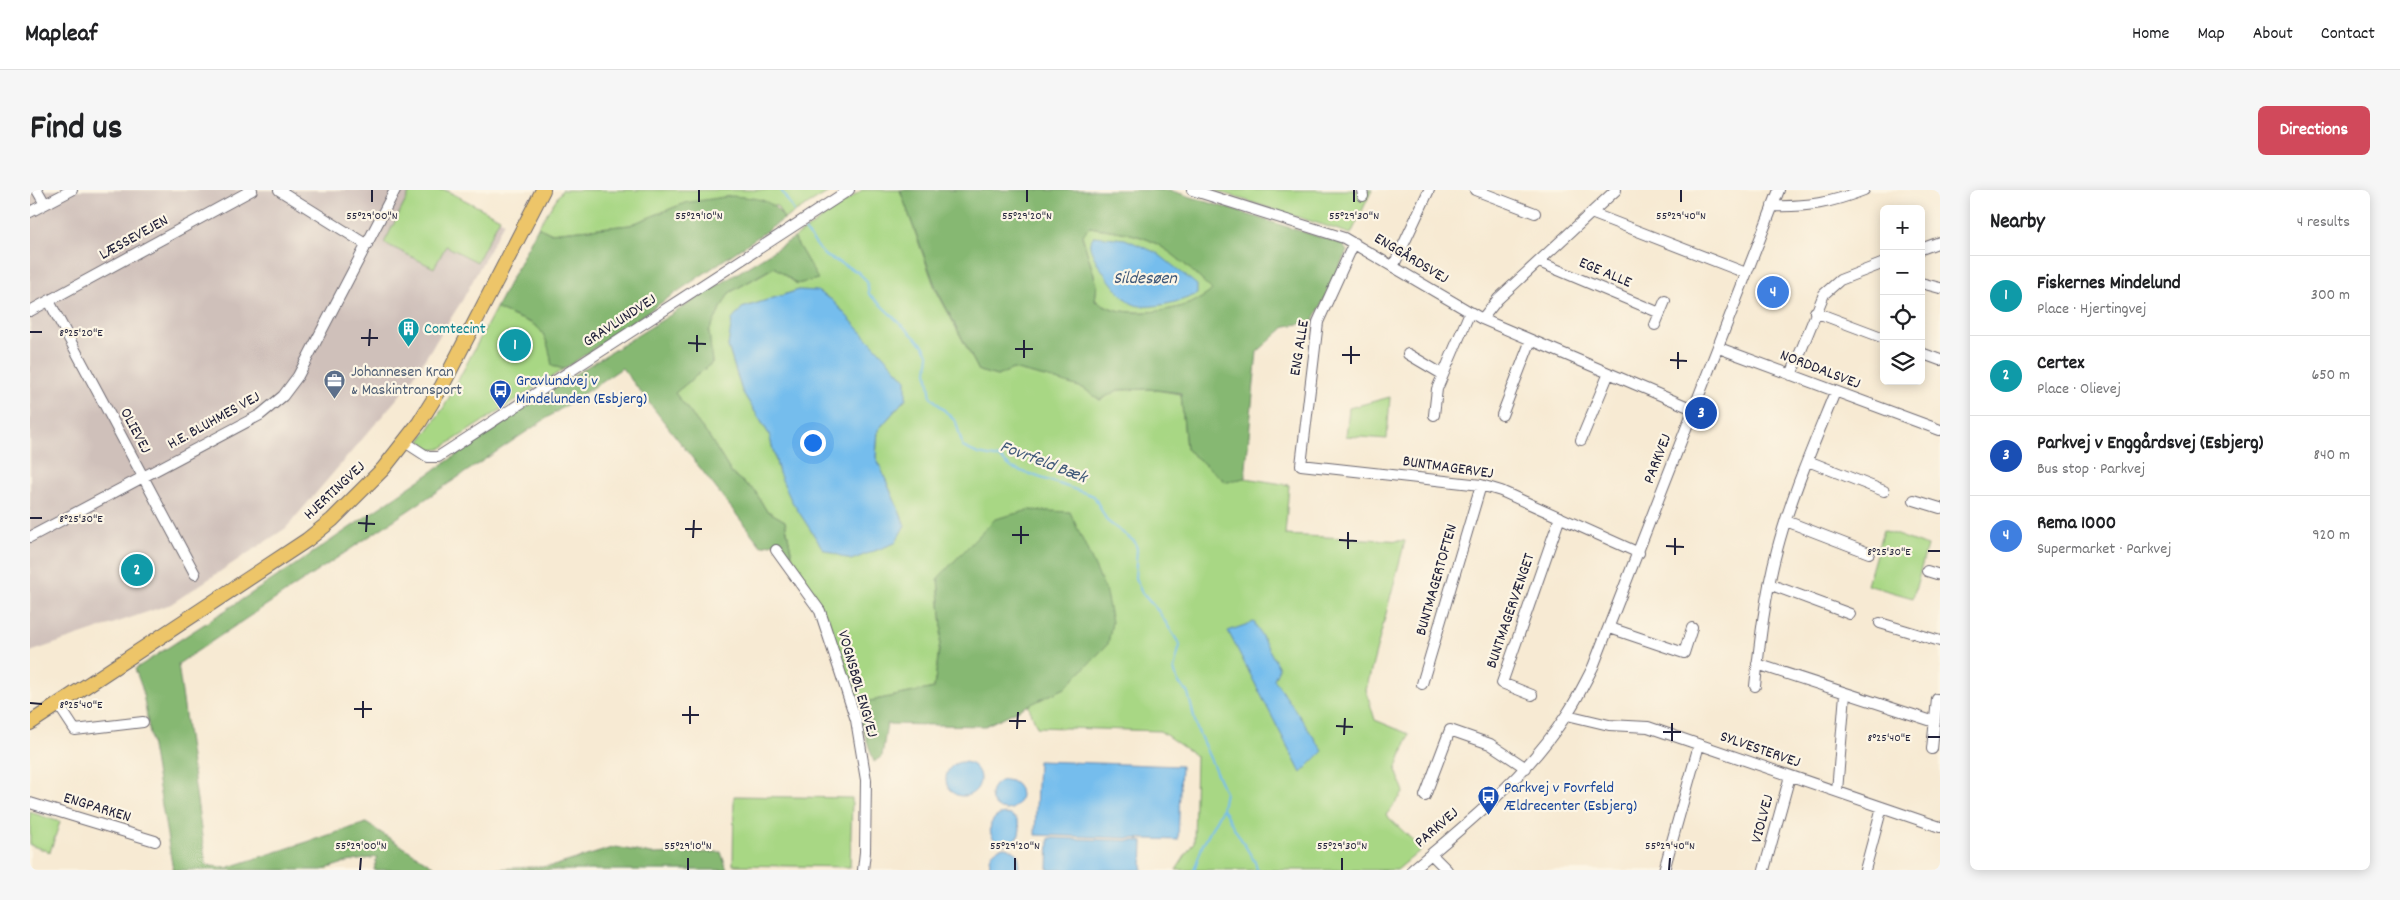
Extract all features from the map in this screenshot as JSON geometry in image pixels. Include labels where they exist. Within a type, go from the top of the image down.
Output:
[{"type":"main road","name":"HJERTINGVEJ","points":[[30,723],[307,540],[366,487],[405,442],[442,386],[543,190]]},
{"type":"main road","name":"HJERTINGVEJ","points":[[533,209],[547,190]]},
{"type":"street","points":[[37,190],[45,204]]},
{"type":"street","points":[[30,212],[72,190]]},
{"type":"street","name":"LÆSSEVEJEN","points":[[30,311],[252,190]]},
{"type":"street","points":[[279,190],[367,245]]},
{"type":"street","name":"H.E. BLUHMES VEJ","points":[[30,537],[260,415],[283,396],[306,362],[395,190]]},
{"type":"street","name":"GRAVLUNDVEJ","points":[[405,442],[428,457],[438,456],[849,190]]},
{"type":"street","points":[[1393,267],[1429,190]]},
{"type":"street","points":[[1475,190],[1535,213]]},
{"type":"street","name":"EGE ALLE","points":[[1482,319],[1498,299],[1616,190]]},
{"type":"street","name":"PARKVEJ","points":[[1412,870],[1498,796],[1526,768],[1567,715],[1593,667],[1610,628],[1779,190]]},
{"type":"street","points":[[1772,206],[1803,207],[1822,204],[1864,190]]},
{"type":"street","name":"ENGGÅRDSVEJ","points":[[1196,191],[1344,238],[1482,319],[1693,409]]},
{"type":"street","points":[[1591,213],[1746,274]]},
{"type":"street","points":[[1925,247],[1940,242]]},
{"type":"street","name":"ENG ALLE","points":[[1301,465],[1318,322],[1354,243]]},
{"type":"street","name":"EGE ALLE","points":[[1539,262],[1660,313]]},
{"type":"street","points":[[1791,375],[1815,312],[1824,294],[1840,280],[1880,265]]},
{"type":"street","points":[[1925,284],[1940,288]]},
{"type":"street","points":[[1655,325],[1665,300]]},
{"type":"street","name":"OLIEVEJ","points":[[49,301],[195,574]]},
{"type":"street","points":[[1434,415],[1437,389],[1442,374],[1470,312]]},
{"type":"street","points":[[1815,312],[1880,336]]},
{"type":"street","points":[[1502,415],[1531,340]]},
{"type":"street","name":"NORDDALSVEJ","points":[[1719,348],[1940,430]]},
{"type":"street","points":[[1408,354],[1442,374]]},
{"type":"street","points":[[1925,354],[1940,360]]},
{"type":"street","points":[[1581,440],[1609,373]]},
{"type":"street","points":[[1755,686],[1763,618],[1786,521],[1835,392]]},
{"type":"street","points":[[1808,461],[1884,492]]},
{"type":"street","name":"BUNTMAGERVEJ","points":[[1301,465],[1481,485],[1501,491],[1639,553]]},
{"type":"street","name":"BUNTMAGERTOFTEN","points":[[1422,684],[1481,485]]},
{"type":"street","points":[[1914,500],[1940,508]]},
{"type":"street","name":"BUNTMAGERVÆNGET","points":[[1532,695],[1502,683],[1560,517]]},
{"type":"street","points":[[1786,521],[1869,553]]},
{"type":"street","name":"VOGNSBØL ENGVEJ","points":[[776,550],[820,611],[856,720],[866,780],[865,852],[862,870]]},
{"type":"street","points":[[1927,571],[1940,575]]},
{"type":"street","points":[[1770,584],[1850,614]]},
{"type":"street","points":[[1880,623],[1940,640]]},
{"type":"street","points":[[1610,628],[1684,653],[1692,628]]},
{"type":"street","points":[[1758,664],[1935,722]]},
{"type":"street","points":[[1836,791],[1845,694]]},
{"type":"street","points":[[1932,749],[1937,698]]},
{"type":"street","points":[[58,704],[75,730],[143,722]]},
{"type":"street","name":"SYLVESTERVEJ","points":[[1567,715],[1610,725],[1648,727],[1940,826]]},
{"type":"street","name":"PARKVEJ","points":[[1425,796],[1450,730],[1490,744],[1526,768]]},
{"type":"street","points":[[1664,870],[1699,745]]},
{"type":"street","name":"VIOLVEJ","points":[[1764,870],[1790,776]]},
{"type":"street","name":"ENGPARKEN","points":[[30,803],[155,841]]},
{"type":"street","points":[[1865,870],[1882,807]]},
{"type":"street","points":[[1431,854],[1447,870]]},
{"type":"shaded area","points":[[30,190],[448,190],[504,222],[463,299],[407,387],[286,528],[171,604],[30,652]]},
{"type":"green space","points":[[411,190],[445,190],[500,218],[477,262],[446,246],[434,268],[384,243]]},
{"type":"green space","points":[[562,190],[832,190],[784,219],[777,206],[685,203],[630,225],[550,233],[538,227]]},
{"type":"green space","points":[[862,190],[900,190],[935,288],[979,371],[997,376],[1013,369],[1083,388],[1100,400],[1118,390],[1149,389],[1181,394],[1186,449],[1226,481],[1245,478],[1289,485],[1285,535],[1405,541],[1366,690],[1375,720],[1409,734],[1396,770],[1404,792],[1386,815],[1422,849],[1397,870],[1176,870],[1194,842],[1196,756],[1160,731],[1037,727],[1028,705],[1065,688],[938,578],[942,627],[934,688],[855,704],[828,620],[792,556],[785,521],[766,510],[755,491],[732,474],[710,438],[675,393],[712,363],[709,331],[729,293],[775,267],[797,284],[817,279],[794,238]],"holes":[[[799,290],[906,398],[878,430],[876,457],[905,525],[779,473],[769,434],[742,391],[728,346],[742,308]]]},
{"type":"green space","points":[[900,190],[1169,190],[1342,244],[1347,251],[1313,322],[1286,326],[1257,352],[1245,478],[1226,482],[1186,449],[1181,393],[1149,389],[1118,390],[1100,400],[1083,388],[1013,369],[997,376],[979,371],[936,288]],"holes":[[[1089,227],[1134,235],[1149,240],[1182,262],[1212,290],[1192,303],[1151,312],[1113,309],[1095,301],[1097,285],[1082,236]]]},
{"type":"green space","points":[[1213,190],[1372,190],[1351,234]]},
{"type":"green space","points":[[731,196],[762,200],[774,206],[784,219],[564,369],[552,366],[545,339],[535,325],[496,308],[538,227],[550,233],[630,225],[685,203]]},
{"type":"green space","name":"Sildesøen","points":[[1089,227],[1127,233],[1149,240],[1175,256],[1213,290],[1192,303],[1166,310],[1137,312],[1113,309],[1106,306],[1095,300],[1097,285],[1082,235]]},
{"type":"green space","points":[[794,238],[818,279],[797,284],[774,267],[729,293],[709,331],[712,363],[675,393],[710,438],[732,474],[755,491],[766,510],[785,521],[792,556],[778,542],[761,546],[622,368],[178,664],[206,865],[226,868],[366,823],[439,870],[374,870],[377,857],[347,862],[322,870],[173,870],[142,688],[135,669],[289,569],[577,373]]},
{"type":"green space","points":[[496,308],[535,325],[545,339],[552,366],[564,369],[440,449],[430,450],[420,441],[444,407]]},
{"type":"green space","points":[[1390,397],[1387,439],[1346,436],[1349,408]]},
{"type":"green space","points":[[1029,510],[1070,512],[1105,589],[1112,622],[1108,644],[1065,688],[985,726],[887,724],[882,756],[874,762],[855,704],[934,688],[942,627],[938,578],[995,519]]},
{"type":"green space","points":[[1883,530],[1927,546],[1913,598],[1867,585]]},
{"type":"green space","points":[[734,796],[852,798],[850,867],[733,865]]},
{"type":"green space","points":[[30,812],[60,822],[50,852],[30,845]]},
{"type":"green space","points":[[616,847],[651,854],[721,852],[727,870],[470,870],[553,866]]},
{"type":"water","name":"Sildesøen","points":[[1094,236],[1125,239],[1157,253],[1197,285],[1197,294],[1183,300],[1156,306],[1133,304],[1122,295],[1101,269],[1090,244]]},
{"type":"water","points":[[799,290],[817,291],[832,300],[906,380],[906,398],[878,430],[876,457],[905,525],[895,543],[851,560],[823,549],[791,500],[779,473],[769,434],[742,391],[728,346],[732,320],[742,308]]},
{"type":"water","points":[[1254,622],[1279,668],[1274,679],[1323,751],[1301,773],[1228,631]]},
{"type":"water","points":[[1038,761],[1181,766],[1178,840],[1035,835]]},
{"type":"water","points":[[963,762],[970,763],[975,767],[979,772],[979,786],[975,791],[970,795],[963,796],[956,795],[951,791],[947,786],[946,779],[947,772],[951,767],[956,763]]},
{"type":"water","points":[[1006,780],[1017,784],[1021,795],[1017,806],[1006,810],[995,806],[991,795],[995,784]]},
{"type":"water","points":[[1005,814],[1016,818],[1020,829],[1016,840],[1005,844],[994,840],[990,829],[994,818]]},
{"type":"water","points":[[1049,838],[1143,841],[1142,870],[1048,870]]},
{"type":"water","points":[[1004,847],[1015,852],[1019,858],[1017,870],[991,870],[990,858],[996,850]]},
{"type":"waterway","name":"Fovrfeld Bæk","points":[[781,190],[794,211]]},
{"type":"waterway","name":"Fovrfeld Bæk","points":[[805,230],[824,255],[858,272],[867,281],[869,294],[923,345],[929,355],[927,372],[931,397],[956,422],[963,447],[978,454],[1000,458],[1012,468],[1094,496],[1107,521],[1135,542],[1137,549],[1135,578],[1142,593],[1159,612],[1180,645],[1174,669],[1178,682],[1188,693],[1197,729],[1225,792],[1222,808],[1255,862],[1257,870]]},
{"type":"waterway","points":[[1194,870],[1203,844],[1222,809]]},
{"type":"place","name":"Rema 1000","points":[[1773,292]]},
{"type":"place","name":"Fiskernes Mindelund","points":[[515,345]]},
{"type":"place","name":"Comtecint","points":[[408,348]]},
{"type":"place","name":"Johannesen Kran & Maskintransport","points":[[335,400]]},
{"type":"place","name":"Gravlundvej v Mindelunden (Esbjerg)","points":[[500,409]]},
{"type":"place","name":"Parkvej v Enggårdsvej (Esbjerg)","points":[[1701,413]]},
{"type":"place","name":"Certex","points":[[137,570]]},
{"type":"place","name":"Parkvej v Fovrfeld Ældrecenter (Esbjerg)","points":[[1488,816]]}]
